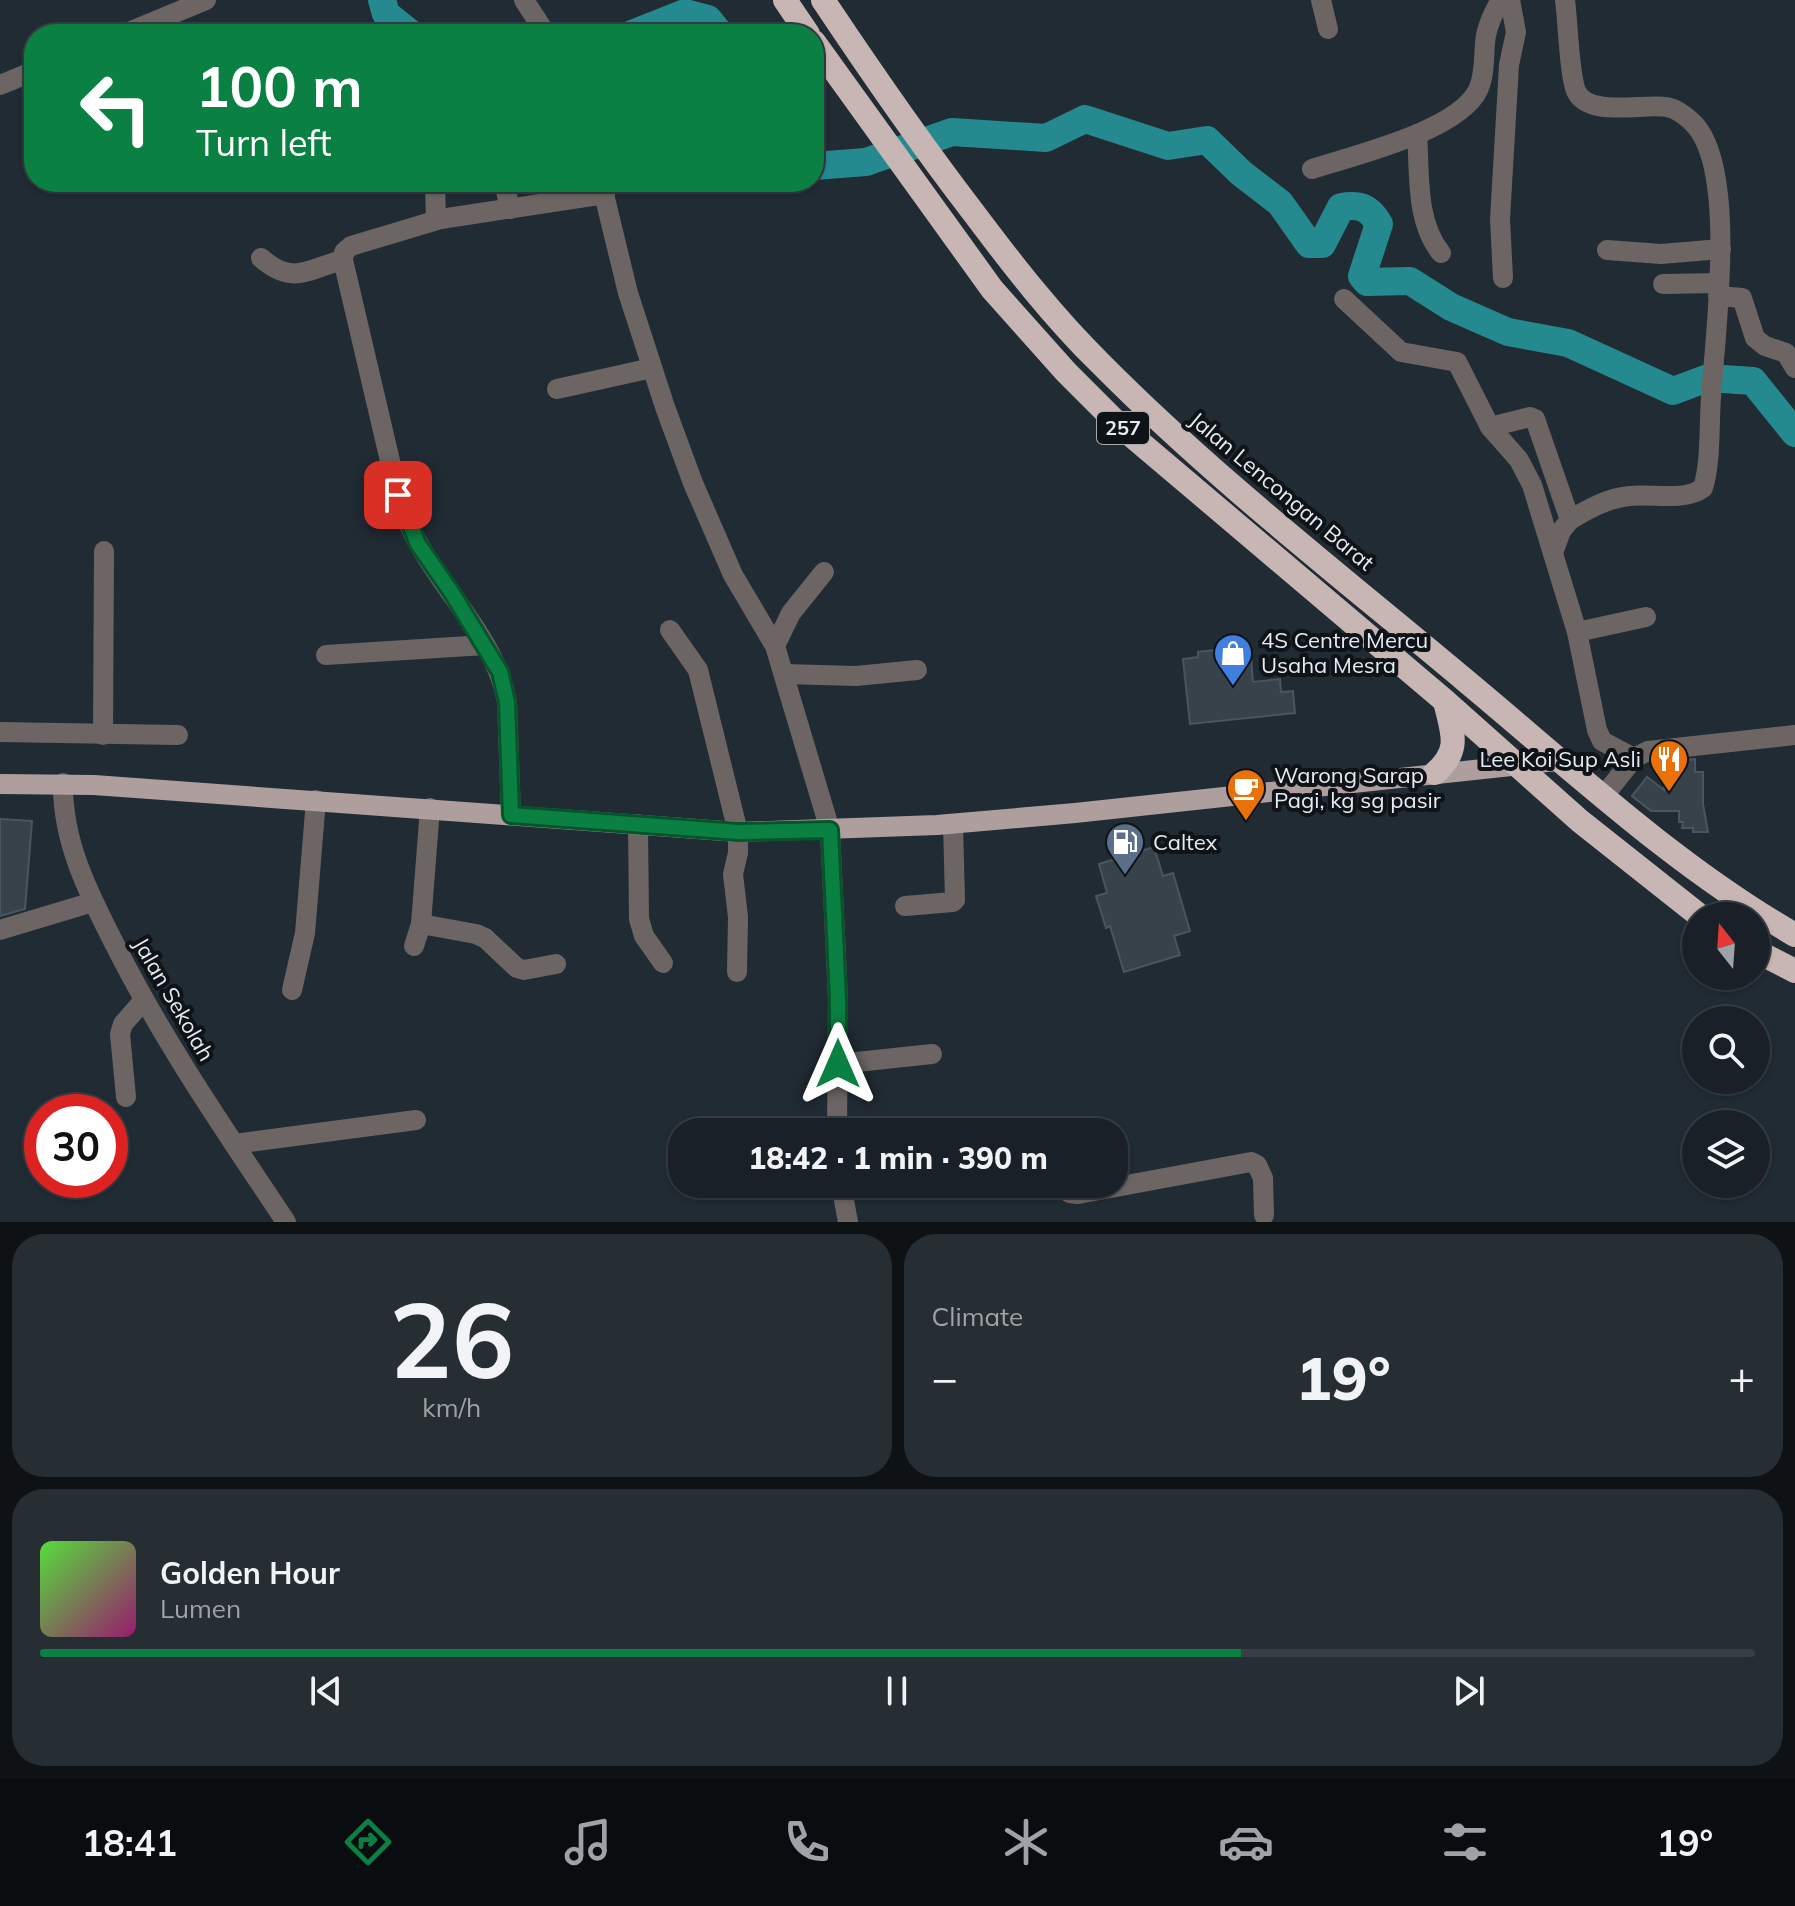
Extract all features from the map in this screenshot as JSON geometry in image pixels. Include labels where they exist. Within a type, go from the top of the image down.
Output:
[{"type":"highway","points":[[785,0],[801,24]]},
{"type":"highway","name":"Jalan Lencongan Barat","points":[[823,0],[905,120],[1024,279],[1098,361],[1207,464],[1531,735],[1557,761],[1704,877],[1795,935]]},
{"type":"highway","name":"257","points":[[824,56],[992,289],[1066,372],[1118,424],[1445,701],[1580,821],[1682,902]]},
{"type":"highway","points":[[1435,773],[1448,762],[1453,749],[1445,701]]},
{"type":"highway","points":[[1770,958],[1795,971]]},
{"type":"main road","points":[[0,784],[63,783],[738,832],[953,824],[1557,761]]},
{"type":"street","points":[[148,24],[206,0]]},
{"type":"street","points":[[524,0],[540,24]]},
{"type":"street","points":[[1321,0],[1328,29]]},
{"type":"street","points":[[1312,169],[1417,134],[1458,113],[1470,102],[1483,76],[1486,36],[1501,0]]},
{"type":"street","points":[[1503,278],[1500,219],[1509,65],[1516,32],[1510,0]]},
{"type":"street","points":[[1554,550],[1561,531],[1584,511],[1625,496],[1690,494],[1703,488],[1721,249],[1715,172],[1710,149],[1701,131],[1669,107],[1598,106],[1583,100],[1575,86],[1565,0]]},
{"type":"street","points":[[0,85],[24,75]]},
{"type":"street","points":[[1417,134],[1423,215],[1431,241],[1441,253]]},
{"type":"street","points":[[435,192],[436,220]]},
{"type":"street","points":[[506,192],[510,209]]},
{"type":"street","points":[[511,815],[507,702],[500,672],[418,544],[408,523],[398,495],[343,260],[344,252],[351,246],[436,220],[510,209],[585,192]]},
{"type":"street","points":[[604,192],[628,293],[652,368],[693,483],[733,575],[775,646],[830,830],[838,999],[837,1118]]},
{"type":"street","points":[[1607,250],[1661,254],[1721,249]]},
{"type":"street","points":[[261,258],[273,268],[291,275],[343,260]]},
{"type":"street","points":[[1663,284],[1718,289],[1742,298],[1755,338],[1765,346],[1786,353],[1795,368]]},
{"type":"street","points":[[1344,299],[1401,352],[1457,362],[1490,427],[1526,471],[1554,550],[1577,632],[1597,730],[1602,741],[1634,758]]},
{"type":"street","points":[[557,389],[652,368]]},
{"type":"street","points":[[1490,427],[1530,417],[1535,419],[1570,520]]},
{"type":"street","points":[[103,735],[104,551]]},
{"type":"street","points":[[775,646],[791,613],[824,572]]},
{"type":"street","points":[[1577,632],[1646,617]]},
{"type":"street","points":[[670,630],[698,670],[738,832],[738,853],[733,874],[738,917],[737,972]]},
{"type":"street","points":[[326,655],[485,645]]},
{"type":"street","points":[[785,674],[856,676],[917,670]]},
{"type":"street","points":[[0,732],[178,735]]},
{"type":"street","points":[[1602,798],[1634,758],[1664,749],[1795,735]]},
{"type":"street","name":"Jalan Sekolah","points":[[63,783],[70,839],[93,902],[143,1001],[286,1222]]},
{"type":"street","points":[[292,990],[305,933],[316,800]]},
{"type":"street","points":[[414,946],[421,924],[430,808]]},
{"type":"street","points":[[638,824],[639,919],[644,936],[663,963]]},
{"type":"street","points":[[905,906],[955,900],[953,824]]},
{"type":"street","points":[[0,930],[93,902]]},
{"type":"street","points":[[421,924],[485,938],[517,968],[524,970],[556,964]]},
{"type":"street","points":[[126,1094],[120,1034],[123,1024],[143,1001]]},
{"type":"street","points":[[838,1064],[932,1054]]},
{"type":"street","points":[[234,1144],[416,1120]]},
{"type":"street","points":[[1128,1185],[1251,1162],[1257,1165],[1263,1178],[1264,1215]]},
{"type":"street","points":[[844,1198],[848,1222]]},
{"type":"building","name":"4S Centre Mercu Usaha Mesra","points":[[1250,646],[1253,682],[1280,679],[1281,692],[1293,691],[1295,713],[1190,724],[1183,659],[1198,657],[1198,652]]},
{"type":"building","name":"Lee Koi Sup Asli","points":[[1695,759],[1695,772],[1703,772],[1703,804],[1708,832],[1682,828],[1679,811],[1651,811],[1632,796],[1647,777],[1664,790],[1664,778],[1668,778],[1668,772],[1681,772],[1681,761]]},
{"type":"building","points":[[0,819],[32,821],[25,909],[0,916]]},
{"type":"building","points":[[1154,847],[1163,876],[1173,873],[1190,931],[1174,936],[1180,955],[1124,972],[1110,926],[1106,928],[1096,896],[1107,893],[1099,864]]},
{"type":"waterway","points":[[382,0],[386,14],[398,24]]},
{"type":"waterway","points":[[657,24],[685,13],[708,19],[712,24]]},
{"type":"waterway","points":[[824,165],[866,162],[952,132],[1046,138],[1085,119],[1168,146],[1207,140],[1241,173],[1280,203],[1309,244],[1322,244],[1341,207],[1354,206],[1368,210],[1379,224],[1362,276],[1367,282],[1410,281],[1451,307],[1508,332],[1568,343],[1673,391],[1708,378],[1753,381],[1795,433]]},
{"type":"place","name":"4S Centre Mercu Usaha Mesra","points":[[1233,687]]},
{"type":"place","name":"Lee Koi Sup Asli","points":[[1669,793]]},
{"type":"place","name":"Warong Sarap Pagi, kg sg pasir","points":[[1246,822]]},
{"type":"place","name":"Caltex","points":[[1125,876]]},
{"type":"route","points":[[398,495],[418,544],[500,672],[507,702],[511,815],[738,832],[830,830],[838,1064]]}]
